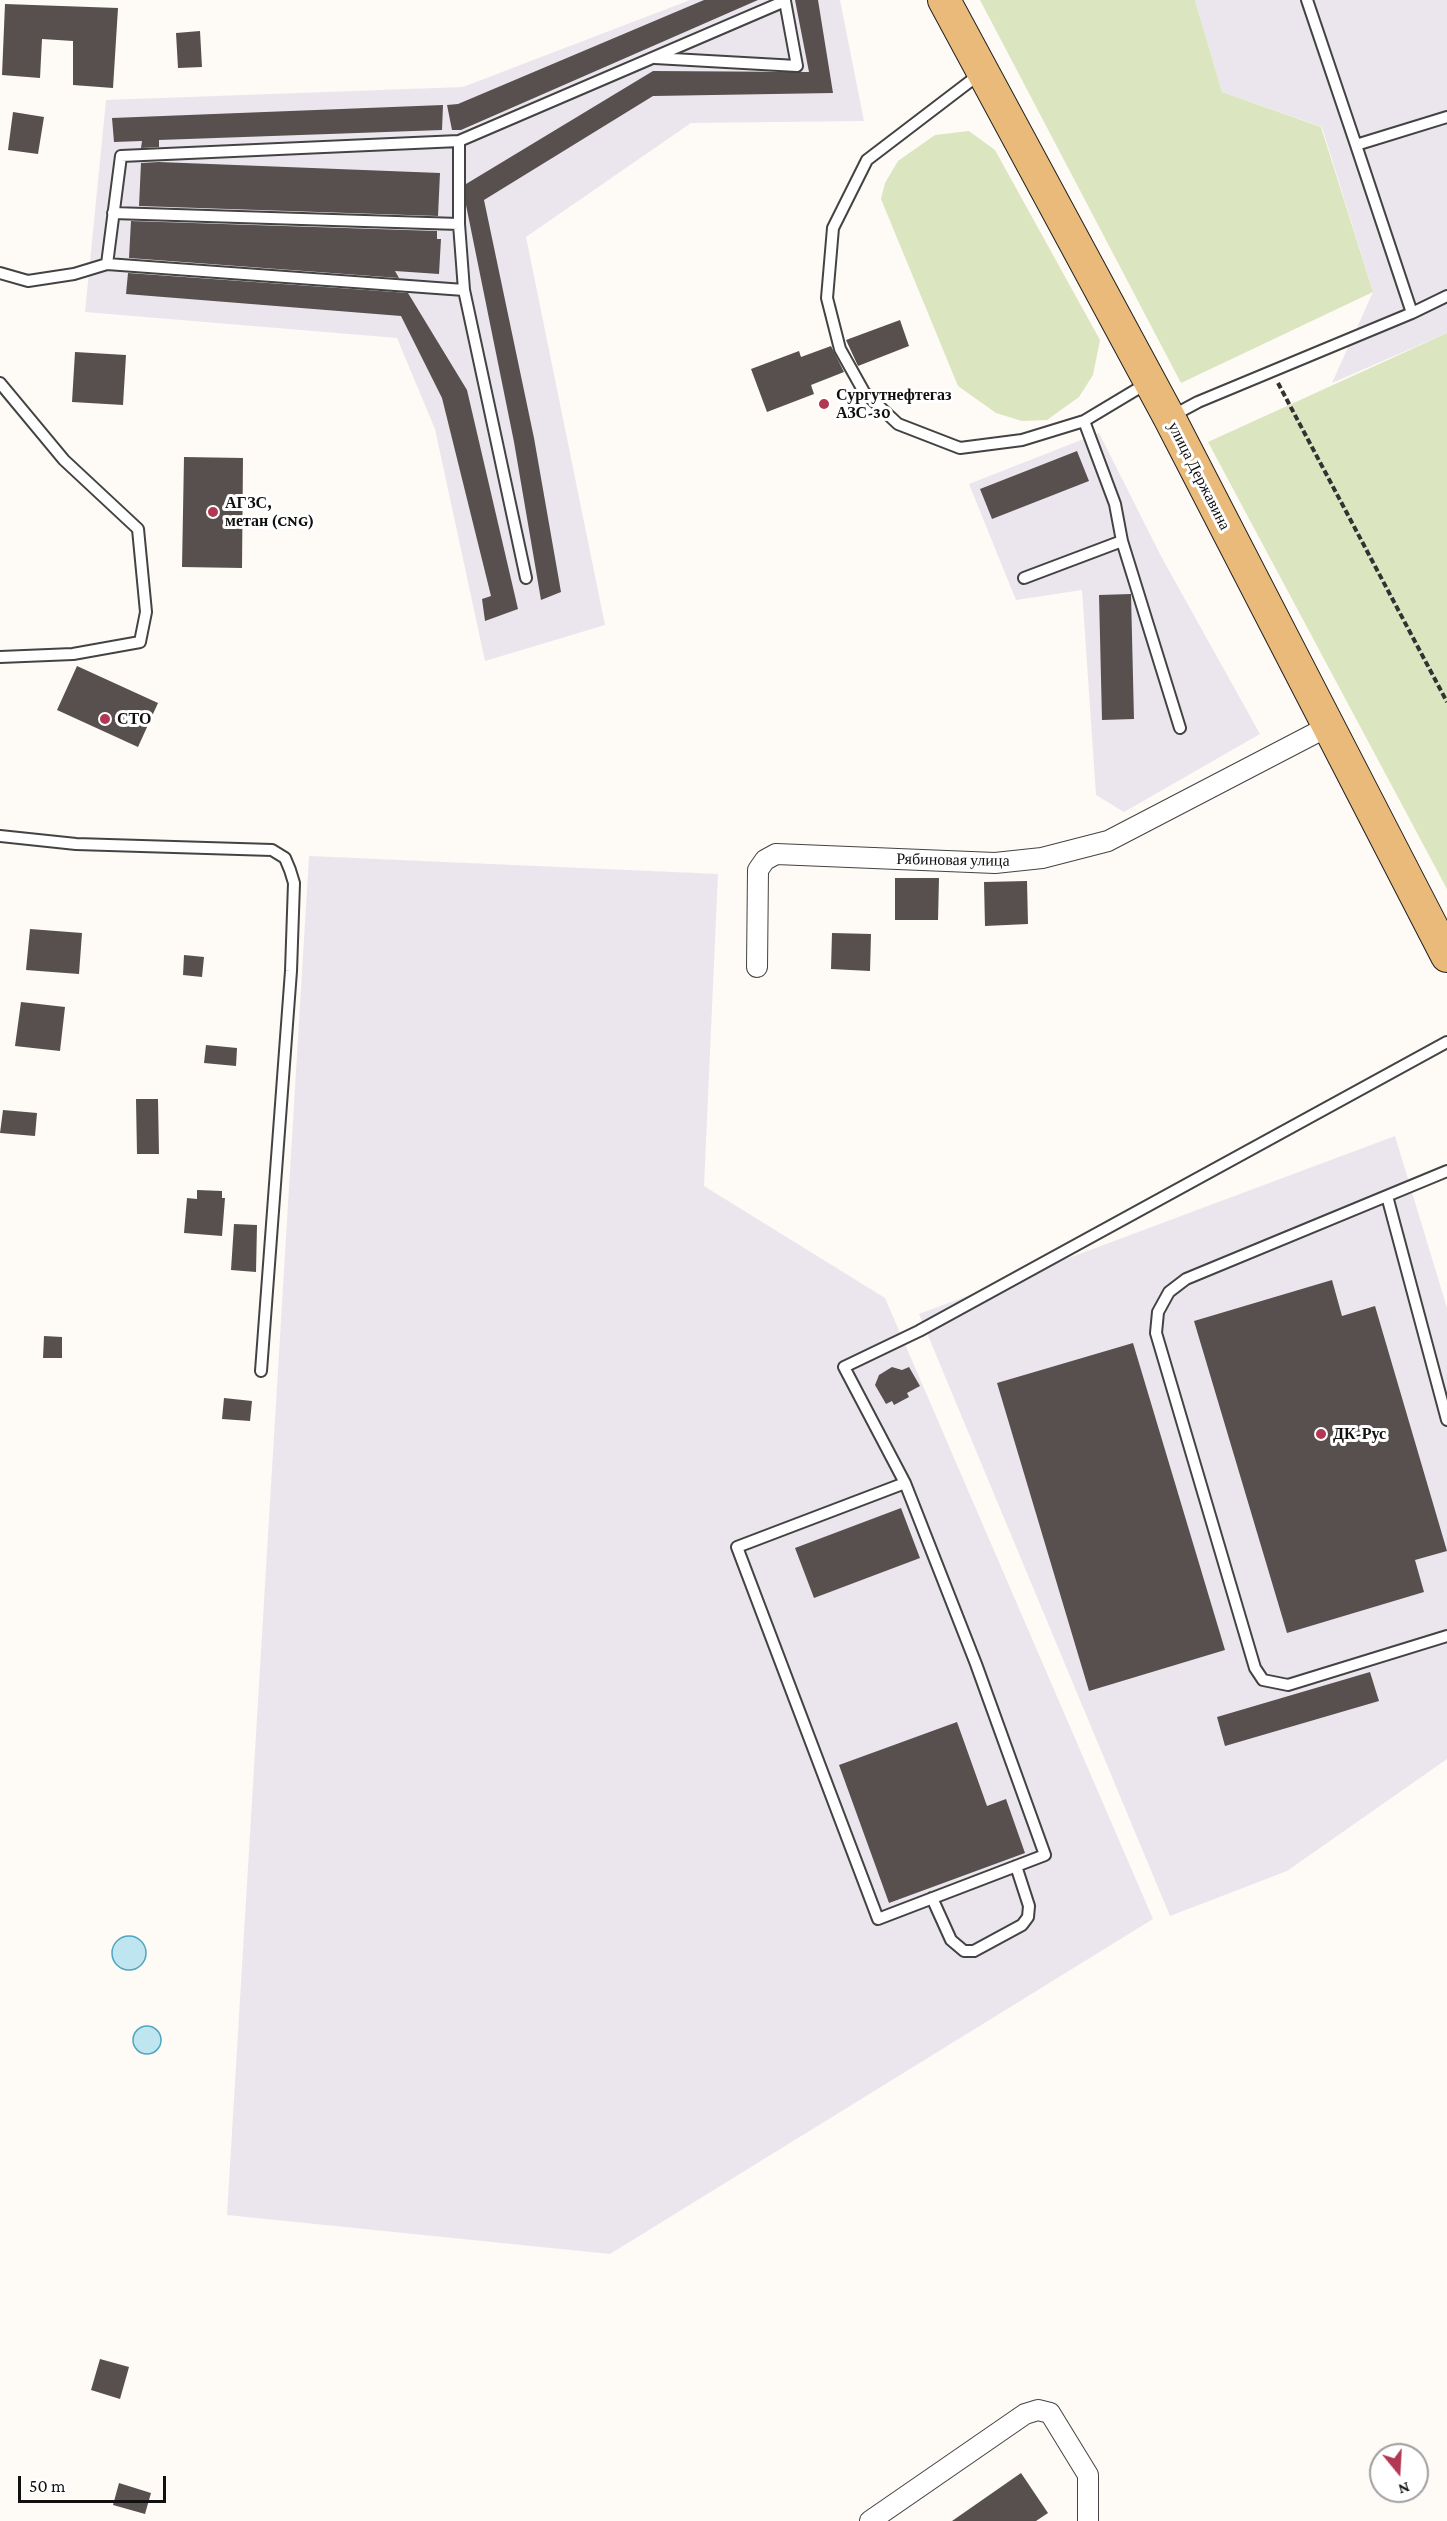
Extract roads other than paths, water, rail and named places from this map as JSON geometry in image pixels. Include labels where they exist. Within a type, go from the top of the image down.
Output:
[{"type":"main road","name":"улица Державина","points":[[944,0],[1169,417],[1447,956]]},
{"type":"street","name":"Рябиновая улица","points":[[757,967],[758,870],[765,860],[776,854],[995,863],[1042,858],[1107,841],[1329,726]]},
{"type":"street","points":[[870,2521],[1024,2414],[1038,2410],[1050,2413],[1089,2475],[1088,2521]]},
{"type":"lane","points":[[1307,0],[1412,313]]},
{"type":"lane","points":[[107,264],[121,156],[459,141],[785,1],[797,66],[655,58]]},
{"type":"lane","points":[[983,70],[867,160],[833,228],[827,298],[840,349],[864,392],[898,424],[960,448],[1023,440],[1084,421],[1150,382]]},
{"type":"lane","points":[[1356,146],[1447,117]]},
{"type":"lane","points":[[459,141],[459,224],[464,290],[526,578]]},
{"type":"lane","points":[[113,213],[459,224]]},
{"type":"lane","points":[[0,273],[28,281],[74,274],[107,264],[464,290]]},
{"type":"lane","points":[[1169,417],[1198,402],[1412,313],[1447,296]]},
{"type":"lane","points":[[0,383],[64,460],[138,529],[146,612],[140,642],[73,654],[0,657]]},
{"type":"lane","points":[[1084,421],[1115,504],[1122,542],[1180,728]]},
{"type":"lane","points":[[1024,578],[1122,542]]},
{"type":"lane","points":[[0,836],[76,844],[272,850],[285,858],[291,870],[294,883],[291,971],[261,1371]]},
{"type":"lane","points":[[905,1483],[737,1547],[878,1919],[1045,1855],[976,1664],[905,1483],[844,1367],[919,1330],[1447,1041]]},
{"type":"lane","points":[[1447,1171],[1186,1279],[1169,1292],[1158,1312],[1156,1333],[1255,1668],[1263,1680],[1288,1685],[1447,1636]]},
{"type":"lane","points":[[1387,1196],[1447,1420]]},
{"type":"lane","points":[[932,1898],[951,1940],[964,1952],[974,1951],[1022,1925],[1028,1917],[1029,1906],[1016,1866]]},
{"type":"water","points":[[129,1936],[141,1941],[146,1953],[141,1965],[129,1970],[117,1965],[112,1953],[117,1941]]},
{"type":"water","points":[[147,2026],[157,2030],[161,2040],[157,2050],[147,2054],[137,2050],[133,2040],[137,2030]]},
{"type":"place","name":"Сургутнефтегаз АЗС-30","points":[[824,404]]},
{"type":"place","name":"АГЗС, метан (CNG)","points":[[213,512]]},
{"type":"place","name":"СТО","points":[[105,719]]},
{"type":"place","name":"ДК-Рус","points":[[1321,1434]]}]
